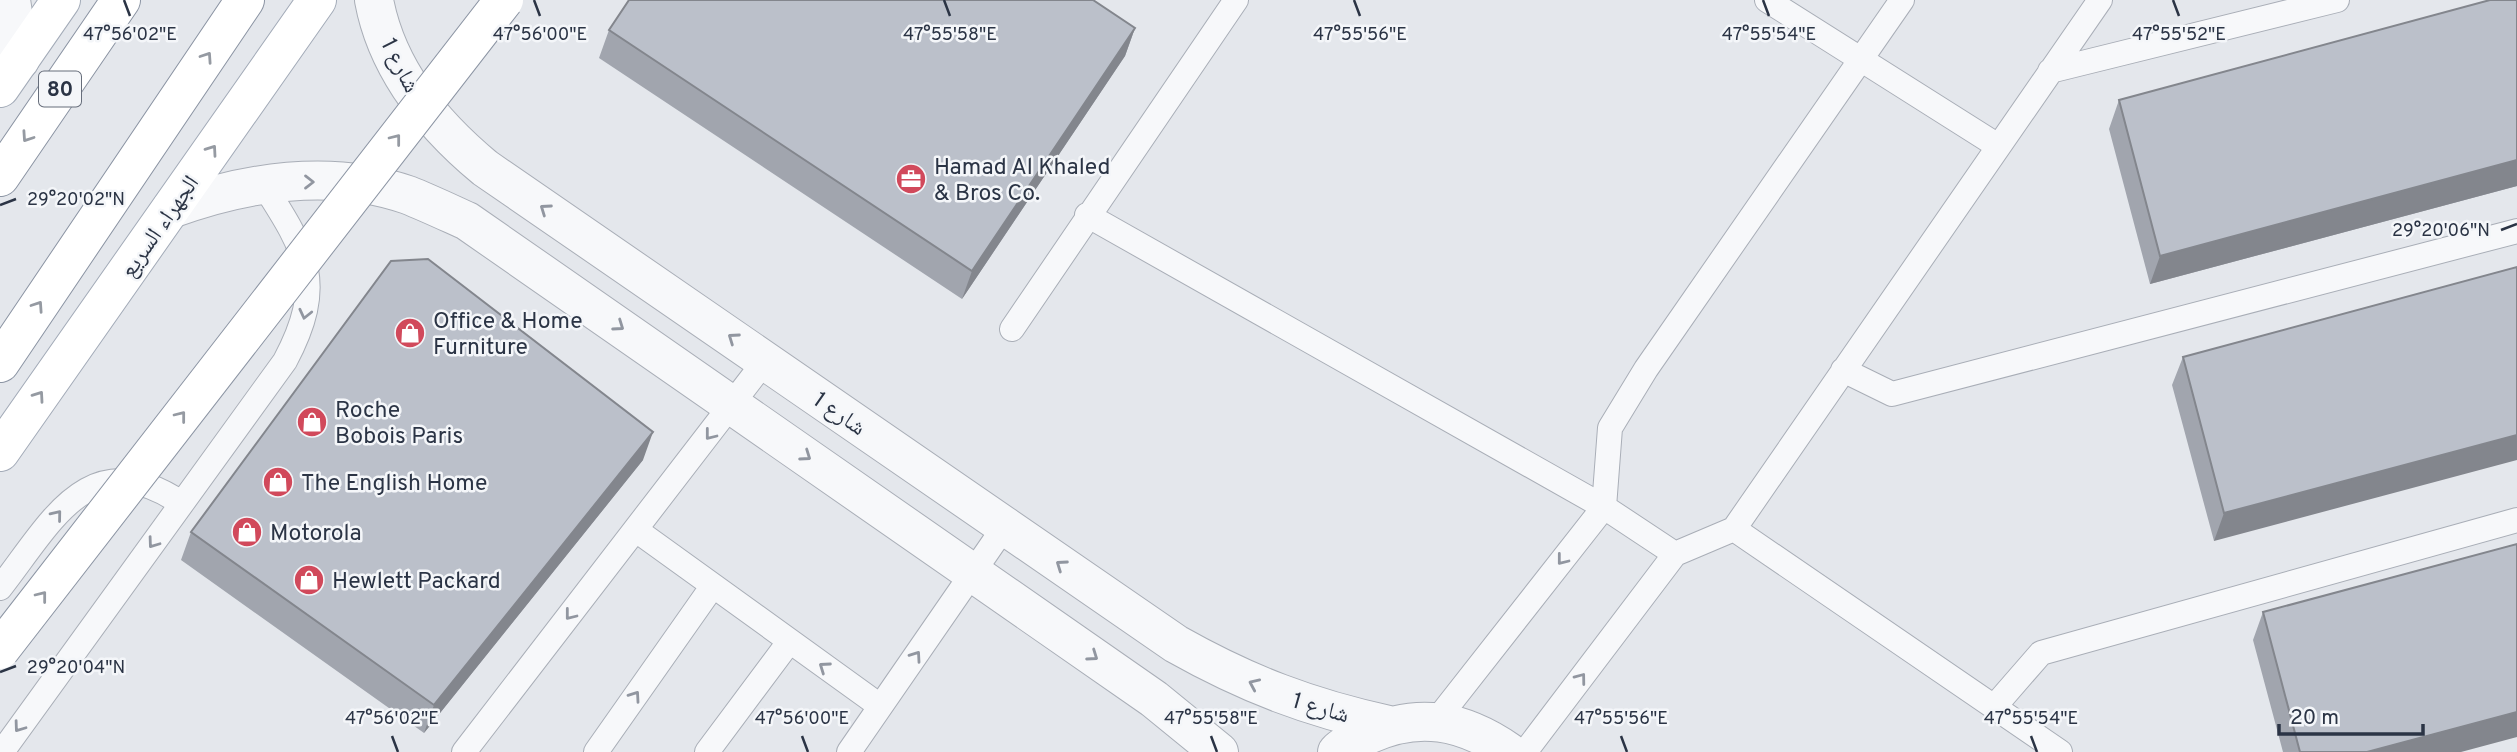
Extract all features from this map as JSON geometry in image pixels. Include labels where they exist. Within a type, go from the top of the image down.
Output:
[{"type":"main road","points":[[10,74],[61,0]]},
{"type":"main road","name":"80","points":[[0,177],[121,0]]},
{"type":"main road","points":[[0,363],[245,0]]},
{"type":"main road","name":"الجهراء السريع","points":[[0,452],[317,0]]},
{"type":"main road","points":[[0,650],[504,0]]},
{"type":"street","points":[[10,74],[11,0]]},
{"type":"street","name":"شارع 1","points":[[374,0],[388,46],[406,82],[428,114],[455,143],[485,168],[1176,644],[1226,672],[1278,695],[1334,713],[1390,724]]},
{"type":"street","points":[[171,209],[216,193],[263,184],[311,181],[359,185],[406,194],[467,221],[1185,721],[1219,752]]},
{"type":"street","points":[[1337,752],[1390,724],[1436,721],[1481,733],[1509,752]]},
{"type":"lane","points":[[1012,329],[1087,215],[1236,0]]},
{"type":"lane","points":[[1767,0],[1998,146]]},
{"type":"lane","points":[[1436,721],[1605,506],[1611,428],[1646,369],[1902,0]]},
{"type":"lane","points":[[1525,752],[1675,554],[1734,529],[2099,0]]},
{"type":"lane","points":[[2050,71],[2337,0]]},
{"type":"lane","points":[[2,752],[285,360],[301,331],[308,298],[306,264],[295,233],[263,184]]},
{"type":"lane","points":[[1087,215],[1605,506],[1675,554]]},
{"type":"lane","points":[[1843,370],[1892,394],[2517,231]]},
{"type":"lane","points":[[464,752],[765,361]]},
{"type":"lane","points":[[0,588],[63,507],[83,490],[107,481],[134,480],[159,488],[181,503]]},
{"type":"lane","points":[[1994,707],[2041,653],[2517,520]]},
{"type":"lane","points":[[849,752],[1005,526]]},
{"type":"lane","points":[[1734,529],[2060,752]]},
{"type":"lane","points":[[636,530],[880,706]]},
{"type":"lane","points":[[596,752],[712,587]]},
{"type":"lane","points":[[707,752],[789,642]]},
{"type":"building","name":"Hamad Al Khaled & Bros Co.","points":[[629,0],[1093,0],[1135,28],[972,271],[609,30]]},
{"type":"building","points":[[2490,0],[2517,0],[2517,160],[2160,256],[2119,100]]},
{"type":"building","points":[[428,259],[653,432],[434,705],[191,532],[391,261]]},
{"type":"building","points":[[2517,267],[2517,435],[2224,513],[2183,357]]},
{"type":"building","points":[[2517,544],[2517,712],[2367,752],[2300,752],[2263,612]]},
{"type":"place","name":"Hamad Al Khaled & Bros Co.","points":[[911,179]]},
{"type":"place","name":"Office & Home Furniture","points":[[410,333]]},
{"type":"place","name":"Roche Bobois Paris","points":[[312,422]]},
{"type":"place","name":"The English Home","points":[[278,482]]},
{"type":"place","name":"Motorola","points":[[247,532]]},
{"type":"place","name":"Hewlett Packard","points":[[309,580]]}]
